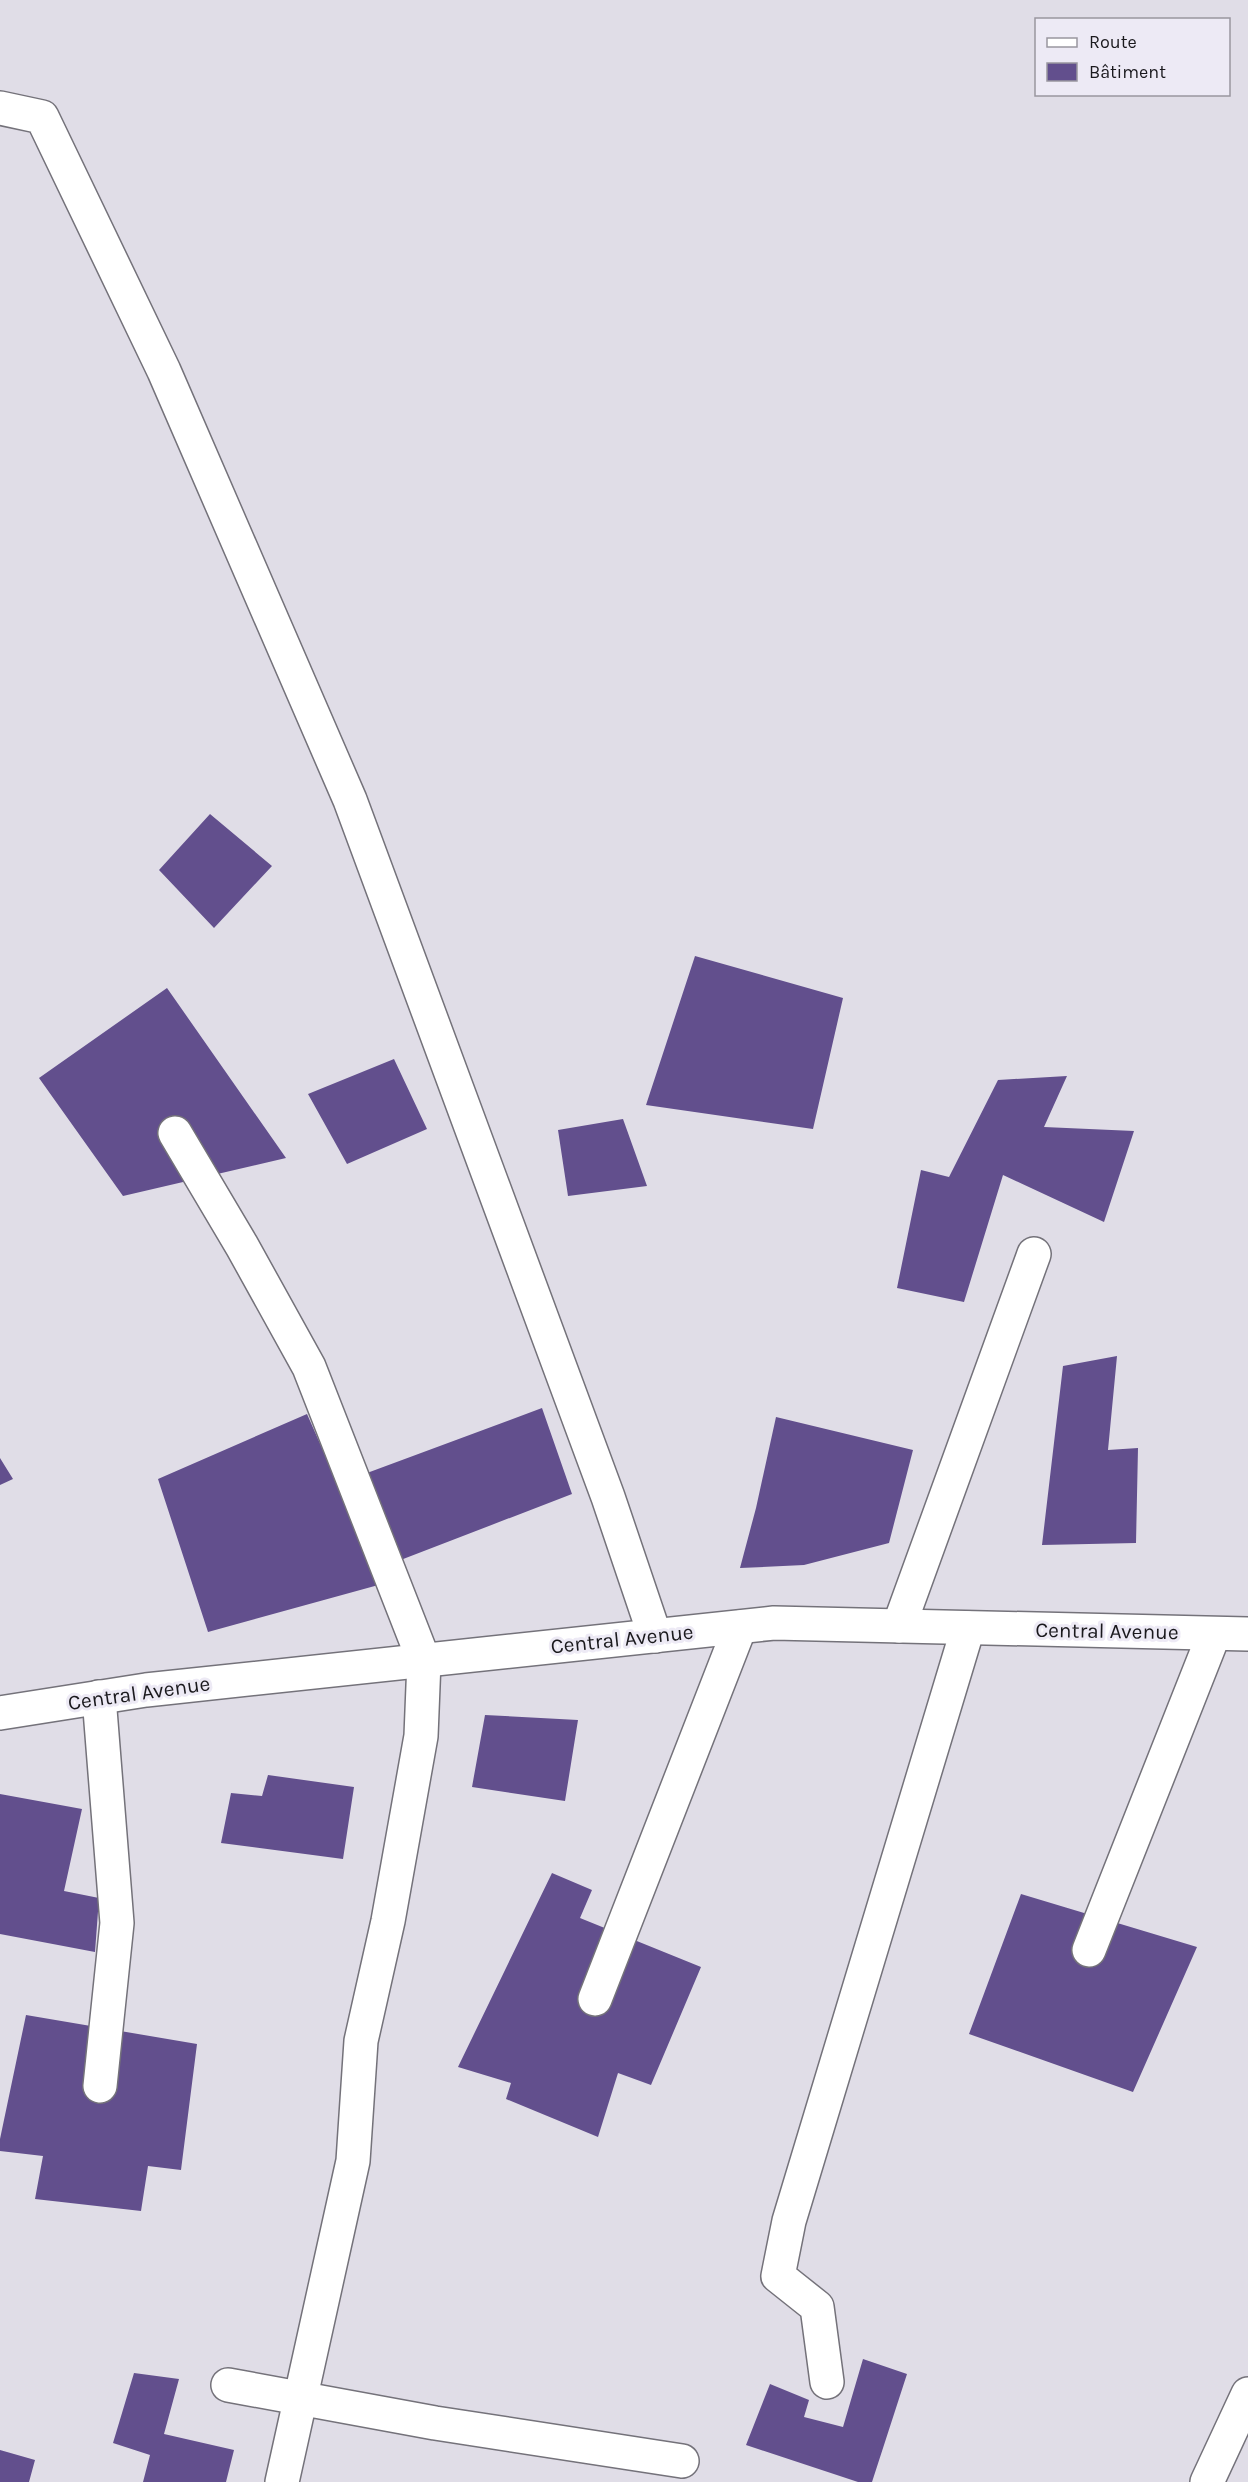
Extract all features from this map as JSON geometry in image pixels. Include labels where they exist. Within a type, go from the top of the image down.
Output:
[{"type":"street","points":[[0,108],[42,117],[164,370],[350,800],[608,1497],[655,1636]]},
{"type":"street","points":[[175,1133],[242,1246],[309,1367],[424,1661],[420,1747],[388,1921],[361,2041],[353,2161],[282,2482]]},
{"type":"street","points":[[899,1626],[1034,1254]]},
{"type":"street","name":"Central Avenue","points":[[0,1711],[146,1690],[774,1623],[1248,1634]]},
{"type":"street","points":[[596,1999],[740,1627]]},
{"type":"street","points":[[827,2382],[817,2307],[778,2276],[789,2222],[968,1628]]},
{"type":"street","points":[[1089,1950],[1214,1634]]},
{"type":"street","points":[[99,1697],[117,1923],[100,2086]]},
{"type":"street","points":[[228,2385],[435,2423],[682,2461]]},
{"type":"street","points":[[1207,2482],[1248,2394]]},
{"type":"building","points":[[210,814],[272,866],[214,928],[159,870]]},
{"type":"building","points":[[695,956],[843,998],[813,1129],[646,1105]]},
{"type":"building","points":[[167,988],[286,1158],[123,1196],[39,1078]]},
{"type":"building","points":[[394,1059],[427,1129],[347,1164],[308,1094]]},
{"type":"building","points":[[1067,1076],[1044,1127],[1134,1131],[1104,1222],[1003,1175],[964,1302],[897,1288],[921,1170],[949,1177],[998,1080]]},
{"type":"building","points":[[623,1119],[647,1186],[568,1196],[558,1130]]},
{"type":"building","points":[[1117,1356],[1108,1450],[1138,1448],[1136,1543],[1042,1545],[1063,1366]]},
{"type":"building","points":[[542,1408],[572,1494],[398,1561],[367,1473]]},
{"type":"building","points":[[307,1414],[382,1584],[208,1632],[158,1479]]},
{"type":"building","points":[[776,1417],[913,1450],[889,1543],[804,1565],[740,1568]]},
{"type":"building","points":[[0,1458],[13,1479],[0,1485]]},
{"type":"building","points":[[485,1715],[578,1720],[565,1801],[472,1787]]},
{"type":"building","points":[[268,1775],[354,1787],[343,1859],[221,1843],[231,1793],[262,1796]]},
{"type":"building","points":[[0,1794],[82,1809],[64,1891],[99,1898],[95,1952],[0,1934]]},
{"type":"building","points":[[552,1873],[592,1890],[580,1918],[701,1967],[651,2085],[618,2073],[598,2137],[506,2099],[511,2083],[458,2067]]},
{"type":"building","points":[[1021,1894],[1197,1947],[1133,2092],[969,2034]]},
{"type":"building","points":[[26,2015],[197,2044],[181,2170],[148,2166],[141,2211],[35,2199],[43,2156],[0,2151],[0,2139]]},
{"type":"building","points":[[863,2359],[907,2374],[872,2482],[858,2482],[746,2445],[770,2384],[809,2400],[804,2417],[843,2427]]},
{"type":"building","points":[[134,2373],[179,2379],[164,2434],[234,2450],[226,2482],[143,2482],[150,2455],[113,2443]]},
{"type":"building","points":[[0,2450],[35,2460],[29,2482],[0,2482]]}]
